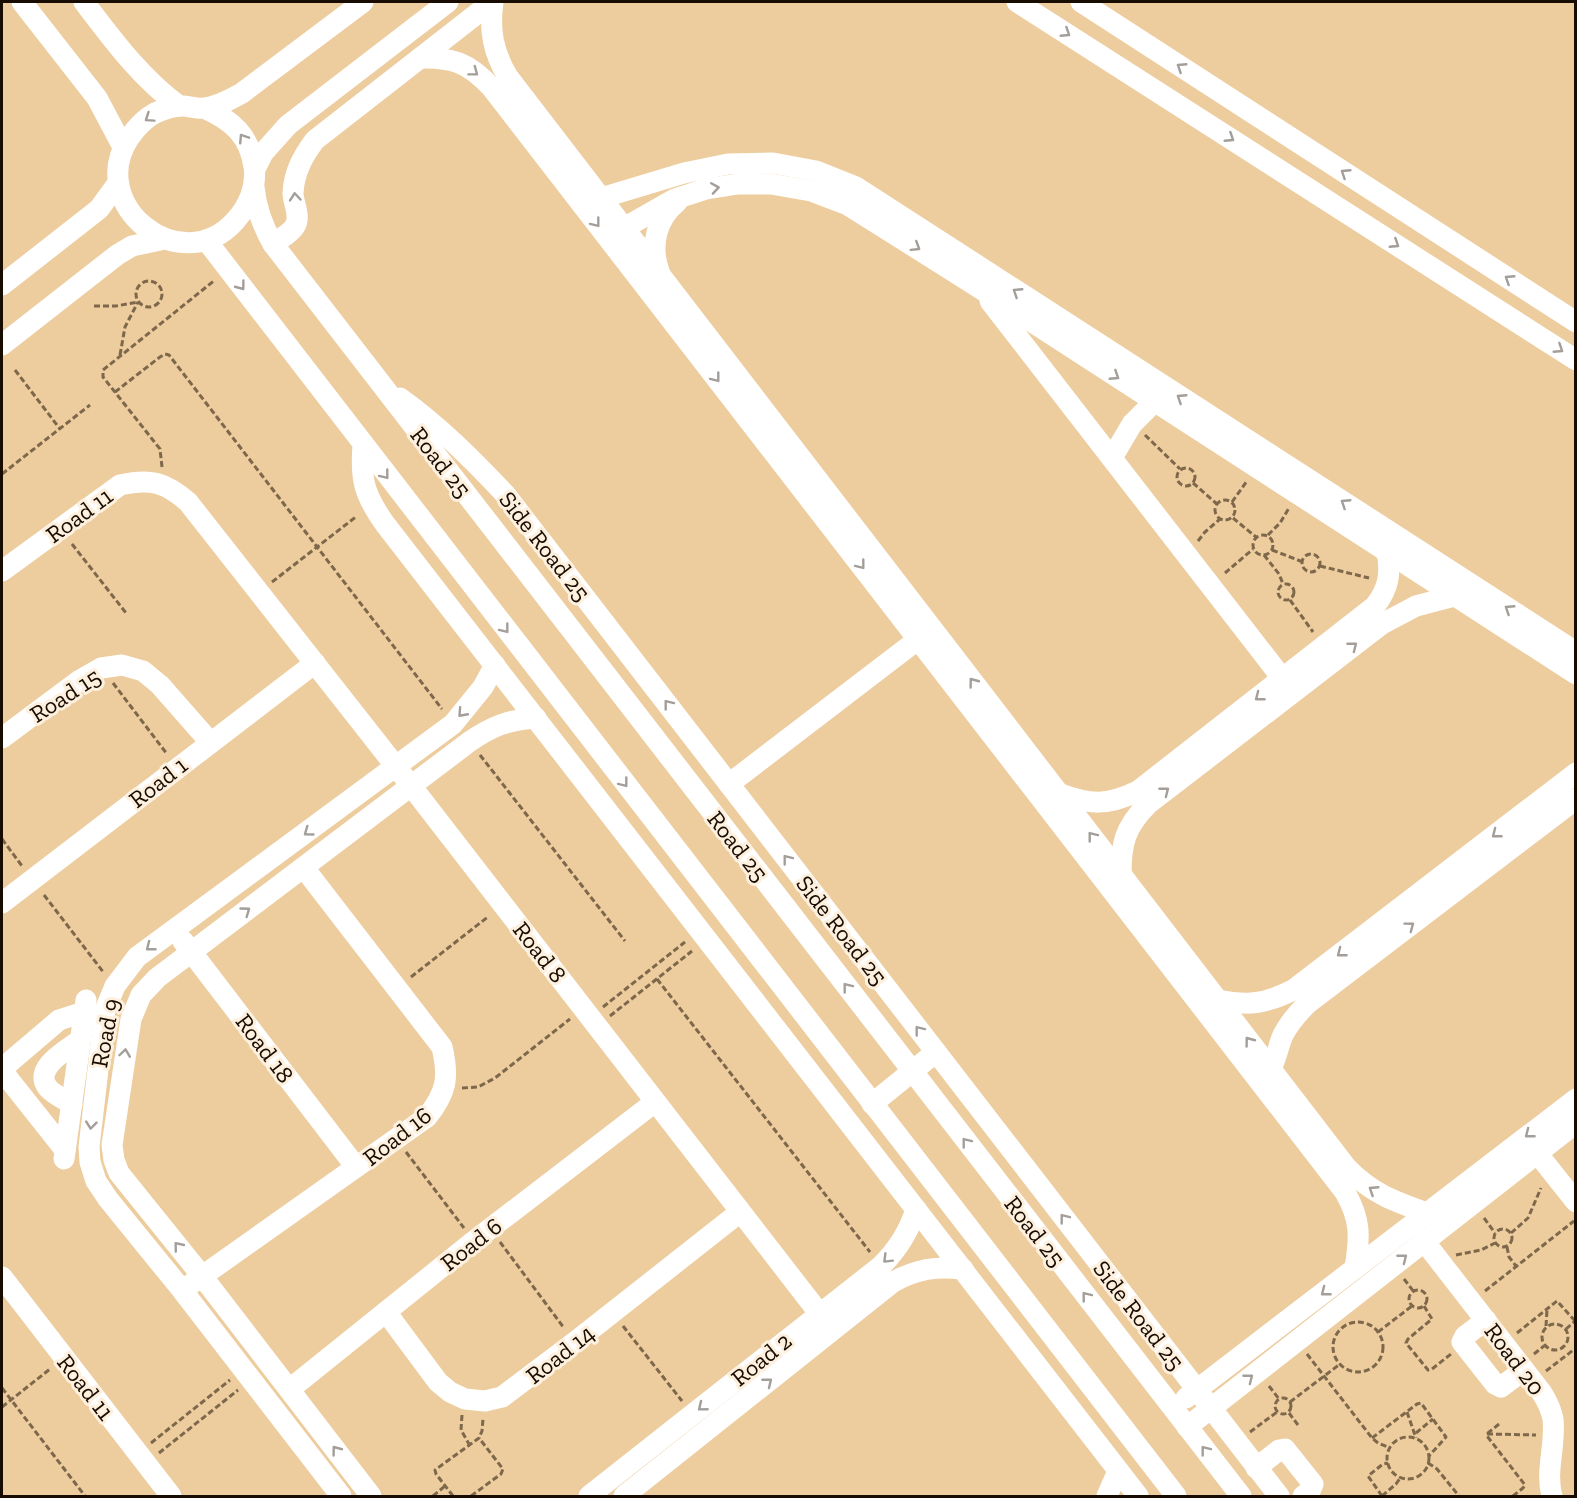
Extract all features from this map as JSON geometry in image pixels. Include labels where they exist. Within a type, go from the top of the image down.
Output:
[{"type":"street","points":[[22,2],[97,98],[123,147]]},
{"type":"street","points":[[84,2],[133,65],[179,106]]},
{"type":"street","points":[[204,108],[243,93],[363,2]]},
{"type":"street","points":[[254,178],[250,148],[239,131],[224,116],[204,108],[179,106],[155,113],[136,127],[123,147],[118,165],[118,183],[124,202],[134,218],[148,231],[165,239],[186,243],[206,240],[228,229],[245,210],[263,153],[288,125],[447,2]]},
{"type":"street","points":[[273,244],[295,227],[298,221],[293,195],[296,174],[303,156],[315,140],[493,2]]},
{"type":"street","points":[[493,2],[491,33],[494,49],[508,77],[624,228],[656,284]]},
{"type":"street","points":[[1017,2],[1575,360]]},
{"type":"street","points":[[1081,2],[1575,322]]},
{"type":"street","points":[[420,58],[440,57],[460,62],[478,73],[492,88],[656,284],[1265,1075],[1361,1182],[1378,1194],[1427,1213]]},
{"type":"street","points":[[601,198],[684,173],[728,164],[772,174]]},
{"type":"street","points":[[624,228],[675,199],[706,189],[738,184],[772,174],[816,171],[856,187],[888,218],[1200,420],[1301,489],[1387,552],[1411,557],[1454,596],[1531,635],[1575,652]]},
{"type":"street","name":"Road 25","points":[[254,178],[256,207],[273,244],[1241,1497]]},
{"type":"street","points":[[2,285],[99,209],[118,183]]},
{"type":"street","points":[[656,284],[655,238],[658,226],[671,207],[690,194]]},
{"type":"street","points":[[2,345],[117,255],[132,246],[165,239]]},
{"type":"street","points":[[206,240],[1176,1497]]},
{"type":"street","points":[[990,285],[989,300],[1282,678]]},
{"type":"street","points":[[1095,352],[1155,402],[1200,420],[1260,470],[1301,489],[1411,557],[1531,635],[1575,674]]},
{"type":"street","name":"Side Road 25","points":[[382,386],[427,418],[468,454],[505,494],[1279,1497]]},
{"type":"street","points":[[1112,458],[1132,424],[1155,402]]},
{"type":"street","points":[[363,446],[361,467],[364,488],[371,505],[1138,1497]]},
{"type":"street","name":"Road 11","points":[[2,571],[120,485],[139,480],[158,482]]},
{"type":"street","points":[[158,482],[174,490],[188,502],[259,592]]},
{"type":"street","points":[[1114,880],[1125,835],[1134,818],[1282,678],[1313,666],[1324,646],[1375,606],[1388,584],[1390,568],[1387,552]]},
{"type":"street","name":"Road 8","points":[[259,592],[819,1313]]},
{"type":"street","points":[[1038,781],[1078,801],[1099,803],[1119,800],[1138,791],[1214,743],[1313,666],[1398,614],[1416,606],[1454,596]]},
{"type":"street","points":[[729,784],[925,634]]},
{"type":"street","points":[[602,670],[627,651]]},
{"type":"street","name":"Road 1","points":[[2,903],[315,663]]},
{"type":"street","name":"Road 15","points":[[2,738],[80,680],[101,668],[122,665],[143,671],[160,685],[210,742]]},
{"type":"street","name":"Road 9","points":[[341,1497],[96,1181],[90,1162],[86,1080],[105,1010],[115,986],[137,957],[453,724],[483,687],[495,665]]},
{"type":"street","name":"Road 9","points":[[371,1497],[290,1389],[119,1173],[112,1145],[131,1019],[141,995],[157,978],[469,742],[488,729],[511,720],[536,718]]},
{"type":"street","points":[[1265,1075],[1284,1034],[1307,1004],[1533,818],[1575,773]]},
{"type":"street","points":[[1058,793],[1114,880]]},
{"type":"street","points":[[1218,1000],[1237,1004],[1256,1004],[1275,999],[1293,990],[1533,818],[1575,799]]},
{"type":"street","name":"Road 16","points":[[182,1290],[427,1117],[438,1103],[445,1085],[447,1067],[442,1047],[304,868]]},
{"type":"street","name":"Road 18","points":[[173,929],[356,1167]]},
{"type":"street","points":[[1190,978],[1218,1000],[1265,1075],[1355,1208],[1359,1227],[1355,1268]]},
{"type":"street","points":[[85,1006],[80,1040],[86,1080],[72,1104],[64,1156],[7,1077],[4,1067],[59,1020],[85,1006]]},
{"type":"street","points":[[72,1104],[50,1090],[44,1082],[44,1072],[50,1064],[80,1040]]},
{"type":"street","points":[[872,1104],[936,1052]]},
{"type":"street","points":[[1173,1409],[1575,1099]]},
{"type":"street","name":"Road 6","points":[[290,1389],[482,1235],[655,1102]]},
{"type":"street","points":[[1187,1427],[1296,1341],[1430,1249],[1543,1161],[1575,1123]]},
{"type":"street","points":[[1543,1161],[1575,1202]]},
{"type":"street","name":"Road 2","points":[[589,1497],[880,1266],[903,1240],[916,1209]]},
{"type":"street","name":"Road 14","points":[[475,1400],[501,1397],[741,1212]]},
{"type":"street","name":"Road 20","points":[[1430,1249],[1504,1343],[1549,1406],[1553,1421],[1550,1474],[1552,1497]]},
{"type":"street","name":"Road 2","points":[[637,1493],[893,1282],[926,1268],[963,1269]]},
{"type":"street","name":"Road 11","points":[[2,1277],[171,1497]]},
{"type":"street","points":[[386,1312],[438,1382],[450,1392],[475,1400]]},
{"type":"street","points":[[1486,1320],[1463,1339],[1464,1345],[1497,1387],[1529,1376]]},
{"type":"street","points":[[1024,1349],[1048,1332]]},
{"type":"street","points":[[1256,1468],[1278,1450],[1285,1449],[1312,1484],[1310,1491],[1303,1497]]},
{"type":"street","points":[[626,1468],[637,1493]]},
{"type":"street","points":[[1107,1497],[1118,1471]]},
{"type":"path","points":[[158,482],[162,472],[160,449],[103,376],[103,370],[228,270]]},
{"type":"path","points":[[94,306],[116,306],[138,302],[150,307],[161,299],[162,292],[159,285],[147,280],[136,288],[138,302],[125,327],[120,355]]},
{"type":"path","points":[[115,392],[160,357],[165,354],[169,355],[453,724]]},
{"type":"path","points":[[15,370],[60,429]]},
{"type":"path","points":[[2,474],[90,405]]},
{"type":"path","points":[[1132,424],[1180,469],[1192,470],[1195,474],[1193,483]]},
{"type":"path","points":[[1180,469],[1176,476],[1179,483],[1186,486],[1193,483]]},
{"type":"path","points":[[1232,502],[1244,484],[1260,470]]},
{"type":"path","points":[[1193,483],[1217,504]]},
{"type":"path","points":[[1268,536],[1280,523],[1301,489]]},
{"type":"path","points":[[1221,500],[1232,502],[1236,513],[1233,518],[1224,521],[1220,519],[1216,515],[1217,504],[1221,500]]},
{"type":"path","points":[[259,592],[371,505]]},
{"type":"path","points":[[1233,518],[1256,537]]},
{"type":"path","points":[[1188,556],[1205,532],[1220,519]]},
{"type":"path","points":[[60,528],[126,614]]},
{"type":"path","points":[[1253,549],[1253,540],[1260,535],[1268,536],[1272,540],[1272,550]]},
{"type":"path","points":[[1253,549],[1264,555],[1279,574],[1283,584]]},
{"type":"path","points":[[1212,587],[1234,564],[1253,549]]},
{"type":"path","points":[[1264,555],[1272,550]]},
{"type":"path","points":[[1272,550],[1303,562]]},
{"type":"path","points":[[1320,566],[1315,555],[1307,555],[1303,562],[1305,569],[1312,572],[1320,566],[1388,584]]},
{"type":"path","points":[[1283,584],[1290,585],[1294,591],[1290,600]]},
{"type":"path","points":[[1283,584],[1278,590],[1279,597],[1286,601],[1290,600]]},
{"type":"path","points":[[1290,600],[1324,646]]},
{"type":"path","points":[[101,668],[177,767]]},
{"type":"path","points":[[469,742],[625,941]]},
{"type":"path","points":[[2,839],[115,986]]},
{"type":"path","points":[[396,989],[504,905]]},
{"type":"path","points":[[445,1085],[459,1089],[478,1087],[495,1078],[590,1017],[657,978],[704,934]]},
{"type":"path","points":[[590,1017],[704,934]]},
{"type":"path","points":[[657,978],[880,1266]]},
{"type":"path","points":[[396,1138],[575,1342]]},
{"type":"path","points":[[1511,1233],[1528,1218],[1543,1161]]},
{"type":"path","points":[[1471,1302],[1575,1220]]},
{"type":"path","points":[[1503,1228],[1511,1233],[1513,1241],[1507,1247],[1503,1248],[1495,1243],[1494,1235],[1499,1230],[1503,1228]]},
{"type":"path","points":[[1430,1249],[1481,1250],[1495,1243]]},
{"type":"path","points":[[1507,1247],[1509,1257],[1516,1266]]},
{"type":"path","points":[[1419,1291],[1427,1297],[1424,1306],[1420,1308],[1412,1306],[1410,1296],[1419,1291]]},
{"type":"path","points":[[1504,1343],[1559,1302],[1575,1322],[1566,1329]]},
{"type":"path","points":[[1378,1332],[1412,1306]]},
{"type":"path","points":[[1424,1306],[1432,1319],[1406,1342],[1428,1370],[1464,1345]]},
{"type":"path","points":[[1546,1326],[1560,1325],[1566,1329],[1569,1336],[1563,1348],[1557,1351],[1550,1350],[1544,1346],[1541,1339],[1546,1326],[1547,1309]]},
{"type":"path","points":[[612,1313],[693,1414]]},
{"type":"path","points":[[1358,1322],[1369,1324],[1378,1332],[1383,1341],[1383,1352],[1378,1362],[1370,1369],[1360,1372],[1349,1370],[1340,1364],[1334,1354],[1334,1343],[1338,1332],[1347,1325],[1358,1322]]},
{"type":"path","points":[[1296,1341],[1372,1438],[1390,1448]]},
{"type":"path","points":[[1529,1376],[1575,1348]]},
{"type":"path","points":[[2,1407],[64,1358]]},
{"type":"path","points":[[1290,1402],[1340,1364]]},
{"type":"path","points":[[142,1458],[247,1375]]},
{"type":"path","points":[[142,1458],[247,1375]]},
{"type":"path","points":[[2,1388],[85,1497]]},
{"type":"path","points":[[1279,1399],[1287,1399],[1292,1406],[1288,1413],[1285,1415],[1277,1412],[1275,1407],[1279,1399]]},
{"type":"path","points":[[453,1497],[435,1470],[479,1438],[482,1431],[475,1400]]},
{"type":"path","points":[[469,1444],[461,1430],[475,1400]]},
{"type":"path","points":[[1372,1438],[1420,1403],[1446,1437],[1429,1456]]},
{"type":"path","points":[[1237,1442],[1277,1412]]},
{"type":"path","points":[[1407,1412],[1416,1438],[1427,1449],[1429,1456],[1425,1471],[1409,1479],[1401,1477],[1390,1469],[1388,1463],[1390,1448],[1401,1438],[1416,1438]]},
{"type":"path","points":[[1288,1413],[1298,1425]]},
{"type":"path","points":[[1415,1433],[1433,1419]]},
{"type":"path","points":[[1487,1434],[1499,1424]]},
{"type":"path","points":[[1487,1434],[1552,1436]]},
{"type":"path","points":[[1487,1434],[1525,1485],[1513,1497]]},
{"type":"path","points":[[471,1497],[501,1474],[504,1469],[479,1438]]},
{"type":"path","points":[[1388,1463],[1383,1464],[1368,1476],[1382,1496],[1401,1477]]},
{"type":"path","points":[[1428,1463],[1437,1469],[1459,1497]]},
{"type":"path","points":[[433,1497],[445,1486]]}]
